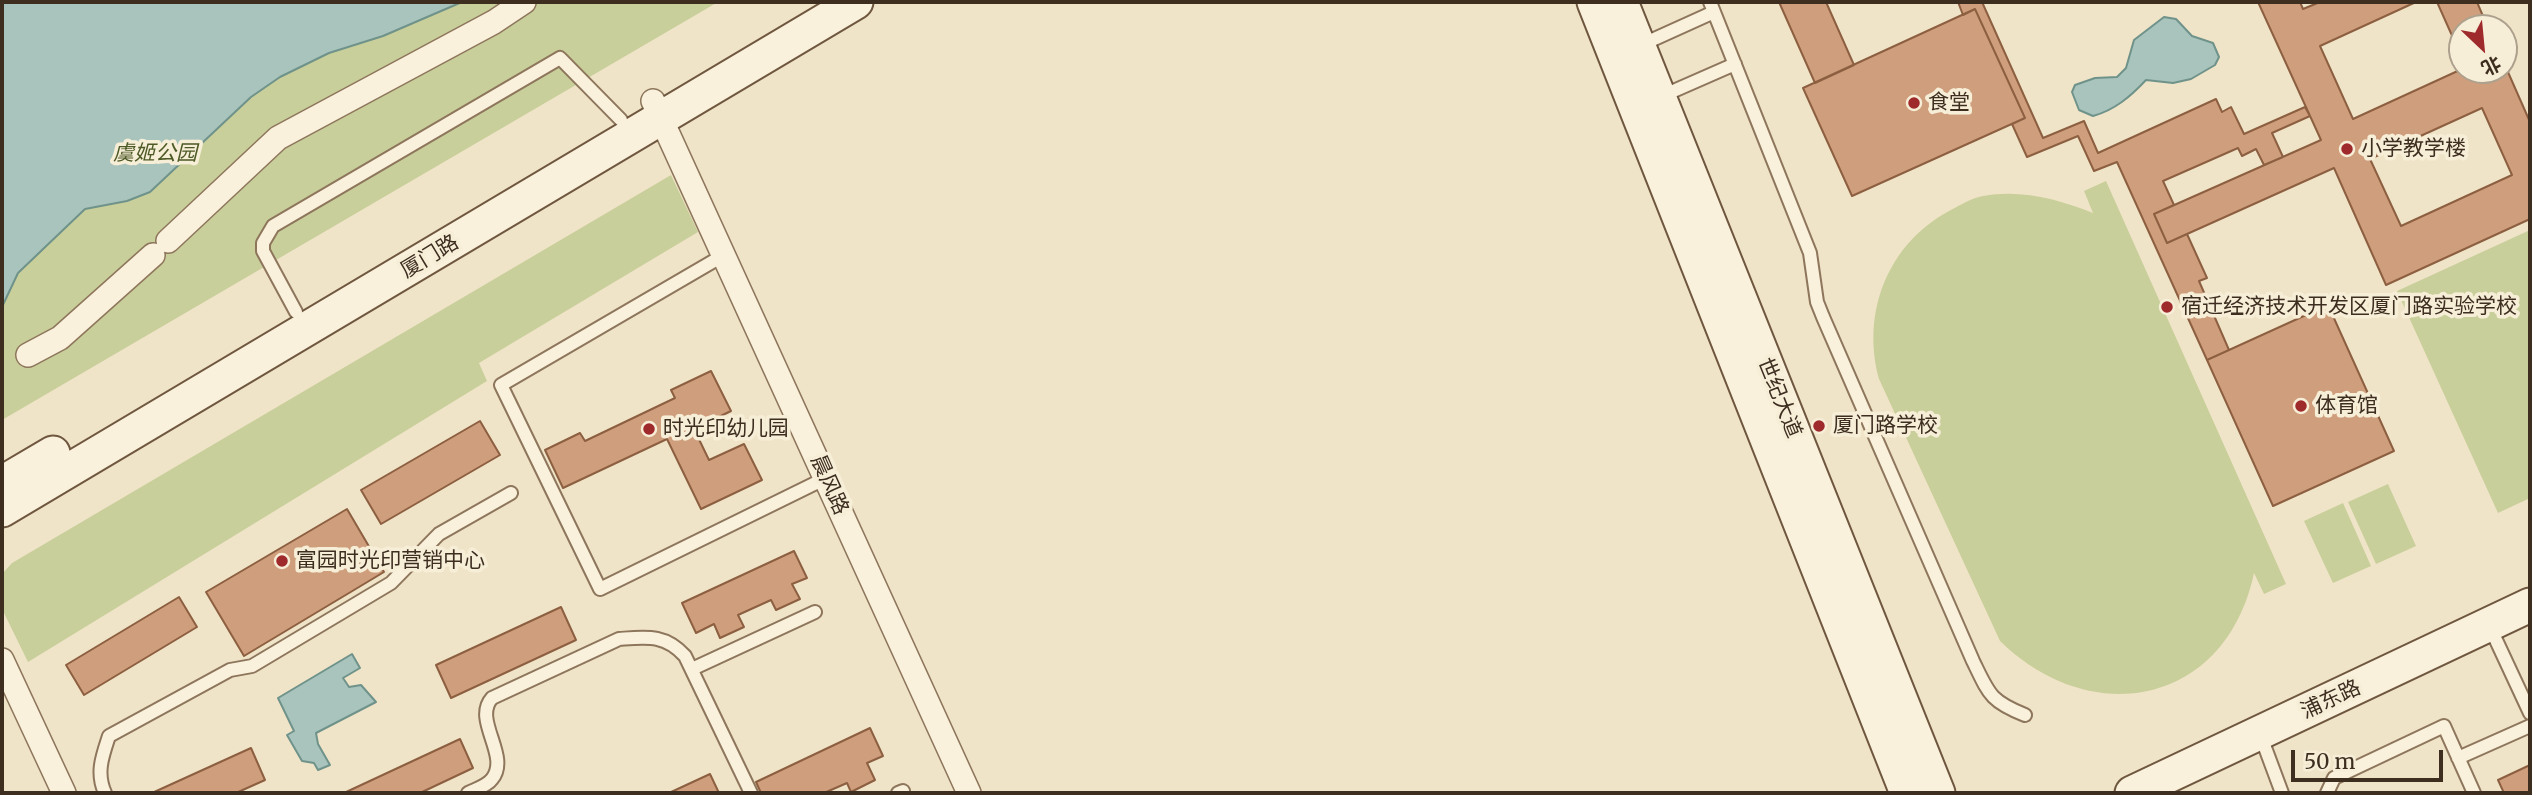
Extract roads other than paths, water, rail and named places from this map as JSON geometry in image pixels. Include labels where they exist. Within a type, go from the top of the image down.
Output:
[{"type":"street","points":[[28,355],[60,338],[278,138],[396,72],[494,22],[524,2]]},
{"type":"street","name":"厦门路","points":[[2,483],[621,120],[657,110],[814,2]]},
{"type":"street","name":"厦门路","points":[[2,510],[657,110],[856,2]]},
{"type":"street","name":"世纪大道","points":[[1594,2],[1627,51],[1907,793]]},
{"type":"street","name":"世纪大道","points":[[1621,2],[1627,51]]},
{"type":"street","name":"世纪大道","points":[[1647,102],[1938,793]]},
{"type":"street","name":"晨风路","points":[[657,110],[969,793]]},
{"type":"street","name":"浦东路","points":[[2132,793],[2489,625],[2527,612]]},
{"type":"street","points":[[2,660],[64,793]]},
{"type":"lane","points":[[1627,51],[1712,7],[1810,253],[1817,302],[1973,661],[1987,690],[1999,705],[2025,715]]},
{"type":"lane","points":[[296,312],[262,251],[263,243],[273,226],[560,58],[621,120]]},
{"type":"lane","points":[[1647,102],[1735,64]]},
{"type":"lane","points":[[724,255],[500,385],[600,589],[825,478]]},
{"type":"lane","points":[[105,793],[101,783],[100,764],[108,736],[230,670],[252,666],[391,583],[439,534],[512,493]]},
{"type":"lane","points":[[692,669],[815,612]]},
{"type":"lane","points":[[2489,625],[2530,713]]},
{"type":"lane","points":[[468,793],[490,782],[496,775],[496,758],[485,715],[486,705],[492,698],[619,639],[661,639],[674,643],[692,669],[751,793]]},
{"type":"lane","points":[[2327,793],[2334,778],[2444,726],[2474,793]]},
{"type":"lane","points":[[2458,758],[2530,726]]},
{"type":"lane","points":[[2260,734],[2276,792]]},
{"type":"water","points":[[2,2],[462,2],[383,36],[329,53],[280,77],[251,97],[150,192],[127,201],[85,209],[18,273],[2,307]]},
{"type":"water","points":[[2164,17],[2176,19],[2192,36],[2213,43],[2219,57],[2215,65],[2191,79],[2173,83],[2146,80],[2122,102],[2093,116],[2079,110],[2072,92],[2075,85],[2095,78],[2117,77],[2126,68],[2134,40]]},
{"type":"water","points":[[352,654],[360,668],[343,678],[349,687],[361,685],[376,702],[316,733],[318,744],[330,765],[318,770],[314,763],[302,761],[287,735],[294,731],[278,698]]},
{"type":"place","name":"食堂","points":[[1914,103]]},
{"type":"place","name":"小学教学楼","points":[[2347,149]]},
{"type":"place","name":"宿迁经济技术开发区厦门路实验学校","points":[[2167,307]]},
{"type":"place","name":"体育馆","points":[[2301,406]]},
{"type":"place","name":"厦门路学校","points":[[1819,426]]},
{"type":"place","name":"时光印幼儿园","points":[[649,429]]},
{"type":"place","name":"富园时光印营销中心","points":[[282,561]]},
{"type":"park label","name":"虞姬公园","points":[[155,154]]}]
